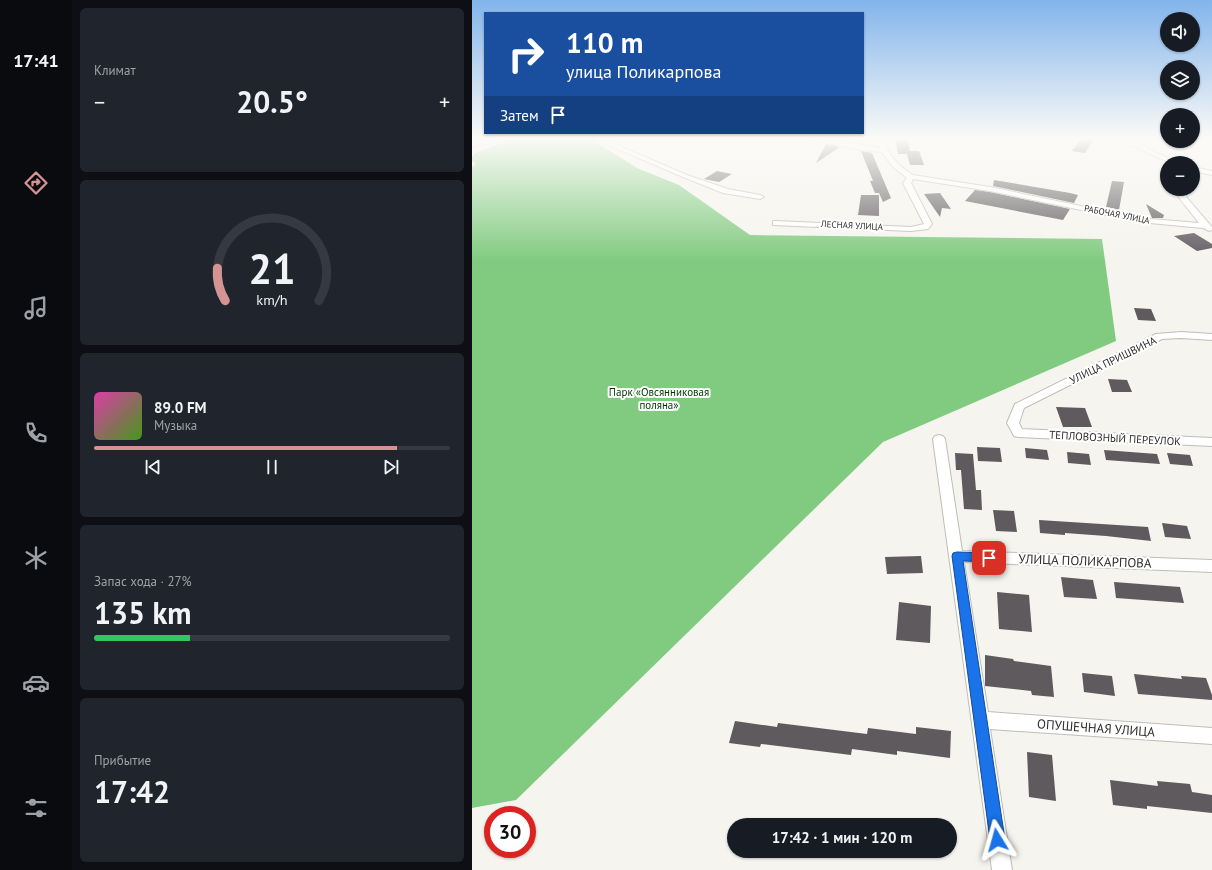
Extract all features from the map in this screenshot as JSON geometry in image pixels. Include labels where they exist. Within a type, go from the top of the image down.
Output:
[{"type":"street","points":[[693,180],[726,191],[760,197]]},
{"type":"street","name":"ЛЕСНАЯ УЛИЦА","points":[[776,223],[911,228],[924,227],[928,224],[907,183],[909,180]]},
{"type":"street","name":"РАБОЧАЯ УЛИЦА","points":[[928,180],[990,189],[1139,220],[1209,229]]},
{"type":"street","points":[[1182,196],[1209,229]]},
{"type":"street","name":"УЛИЦА ПРИШВИНА","points":[[1018,433],[1013,423],[1019,406],[1160,336],[1181,335],[1212,337]]},
{"type":"street","name":"ТЕПЛОВОЗНЫЙ ПЕРЕУЛОК","points":[[1018,433],[1212,442]]},
{"type":"street","points":[[939,439],[1002,870]]},
{"type":"street","name":"УЛИЦА ПОЛИКАРПОВА","points":[[957,556],[1212,566]]},
{"type":"street","name":"ОПУШЕЧНАЯ УЛИЦА","points":[[981,720],[1212,736]]},
{"type":"green space","name":"Парк «Овсянниковая поляна»","points":[[472,180],[666,180],[679,185],[750,235],[1102,239],[1116,341],[883,442],[516,800],[472,808]]},
{"type":"building","points":[[707,180],[723,180],[719,182]]},
{"type":"building","points":[[872,180],[883,180],[891,198],[883,202],[879,193],[875,193],[870,181],[873,181]]},
{"type":"building","points":[[994,180],[1078,195],[1074,203],[993,186]]},
{"type":"building","points":[[1112,181],[1124,182],[1119,210],[1106,207]]},
{"type":"building","points":[[975,190],[1070,209],[1063,220],[965,201]]},
{"type":"building","points":[[940,193],[951,209],[942,208],[940,217],[924,194]]},
{"type":"building","points":[[861,195],[879,195],[879,216],[858,215]]},
{"type":"building","points":[[1146,204],[1164,215],[1163,218],[1152,218]]},
{"type":"building","points":[[1194,233],[1212,244],[1212,248],[1197,251],[1174,236]]},
{"type":"building","points":[[1134,308],[1151,309],[1156,321],[1138,320]]},
{"type":"building","points":[[1108,379],[1127,380],[1132,392],[1112,392]]},
{"type":"building","points":[[1056,407],[1085,408],[1092,427],[1063,427]]},
{"type":"building","points":[[977,447],[1000,448],[1002,462],[978,461]]},
{"type":"building","points":[[1025,448],[1047,450],[1049,460],[1026,458]]},
{"type":"building","points":[[1104,450],[1157,454],[1160,464],[1106,460]]},
{"type":"building","points":[[1067,452],[1089,454],[1091,465],[1068,463]]},
{"type":"building","points":[[955,453],[973,454],[976,490],[981,490],[982,510],[964,509],[961,470],[956,470]]},
{"type":"building","points":[[1167,453],[1190,455],[1193,466],[1170,464]]},
{"type":"building","points":[[993,510],[1014,511],[1017,532],[996,531]]},
{"type":"building","points":[[1039,520],[1148,527],[1151,541],[1065,533],[1065,535],[1040,533]]},
{"type":"building","points":[[1162,523],[1187,526],[1191,539],[1165,537]]},
{"type":"building","points":[[921,556],[923,573],[887,574],[885,557]]},
{"type":"building","points":[[1061,577],[1093,580],[1097,599],[1064,597]]},
{"type":"building","points":[[1114,582],[1180,587],[1184,603],[1116,598]]},
{"type":"building","points":[[997,592],[1029,595],[1032,632],[999,629]]},
{"type":"building","points":[[899,602],[931,606],[930,643],[896,640]]},
{"type":"building","points":[[985,655],[1051,666],[1054,697],[1032,695],[1031,691],[985,686]]},
{"type":"building","points":[[1082,673],[1112,676],[1115,696],[1084,692]]},
{"type":"building","points":[[1134,674],[1182,679],[1181,676],[1206,678],[1212,695],[1212,700],[1138,694]]},
{"type":"building","points":[[735,721],[777,727],[778,723],[867,734],[868,728],[916,734],[916,727],[951,731],[950,758],[897,751],[897,755],[852,749],[851,755],[761,744],[760,747],[729,743]]},
{"type":"building","points":[[1027,752],[1052,755],[1056,801],[1029,797]]},
{"type":"building","points":[[1110,780],[1158,786],[1157,781],[1190,784],[1192,792],[1212,795],[1212,813],[1147,806],[1147,809],[1113,805]]},
{"type":"route","points":[[989,558],[957,556],[997,840]]}]
